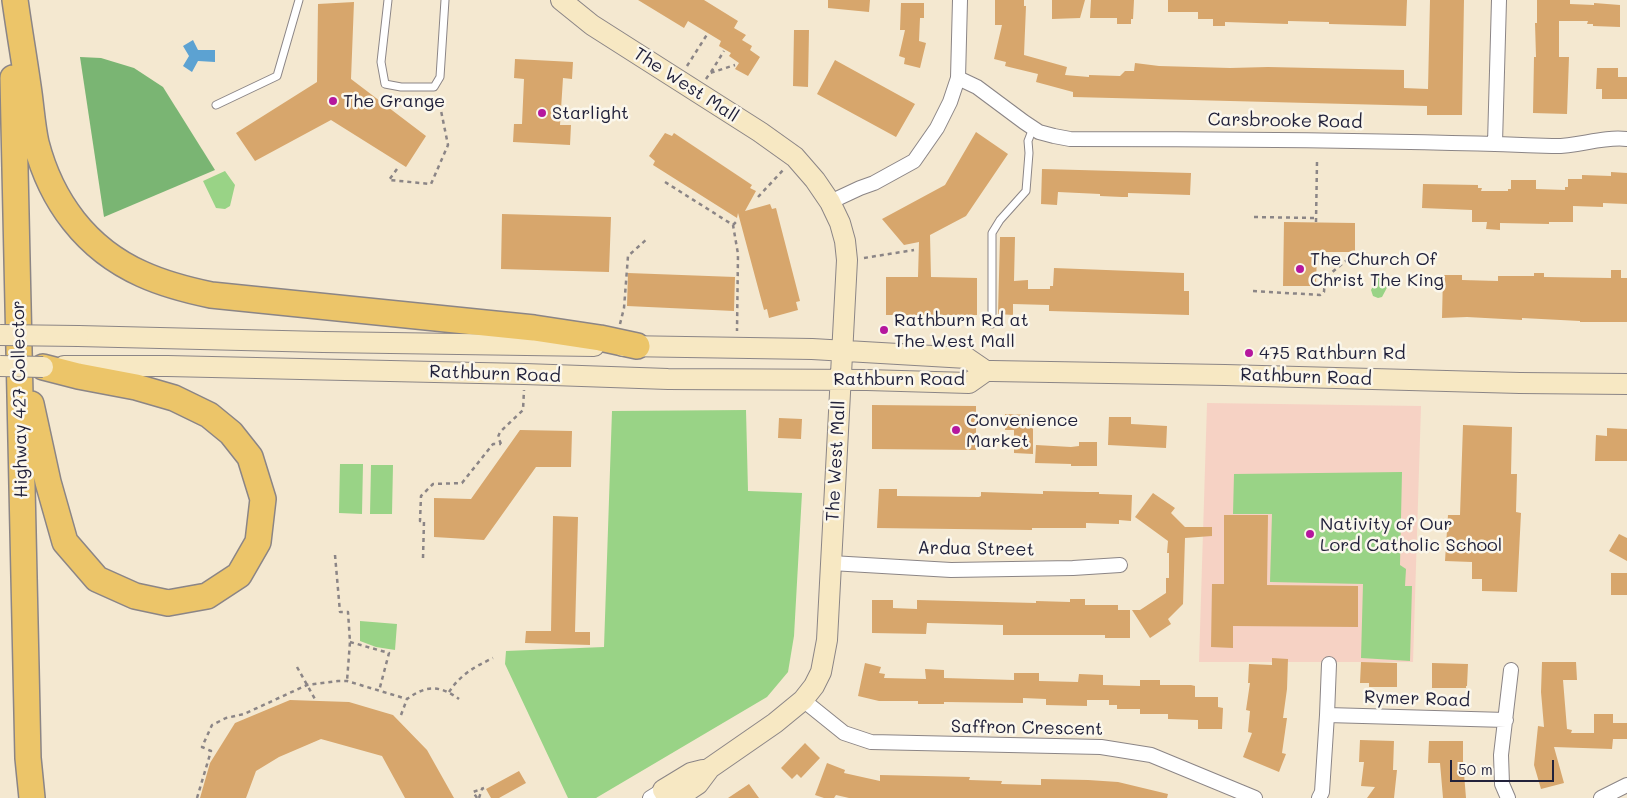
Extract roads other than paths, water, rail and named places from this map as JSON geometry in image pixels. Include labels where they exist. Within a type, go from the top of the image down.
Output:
[{"type":"highway","name":"Highway 427 Collector","points":[[10,0],[16,165],[9,340],[30,798]]},
{"type":"highway","points":[[15,0],[36,141],[57,198],[80,230],[107,254],[140,273],[172,286],[211,295],[534,328],[600,338],[637,346]]},
{"type":"highway","points":[[9,340],[65,542],[97,579],[135,596],[168,603],[207,596],[239,575],[258,542],[263,499],[250,457],[232,433],[209,415],[174,398],[78,371],[43,367]]},
{"type":"main road","name":"The West Mall","points":[[561,0],[592,24],[795,156],[830,202],[840,223],[845,241],[847,260],[828,640],[821,672],[814,686],[803,700],[775,723],[710,768],[690,773],[665,796]]},
{"type":"main road","name":"Rathburn Road","points":[[9,340],[78,336],[323,342],[842,350],[967,358],[986,371],[1225,375],[1444,382],[1627,384]]},
{"type":"main road","points":[[0,366],[43,367]]},
{"type":"main road","name":"Rathburn Road","points":[[78,371],[177,366],[668,379],[840,379],[969,383],[986,371]]},
{"type":"street","points":[[830,202],[874,183],[914,161],[937,128],[950,102],[958,78],[960,0]]},
{"type":"street","points":[[1495,143],[1499,0]]},
{"type":"street","name":"Carsbrooke Road","points":[[958,78],[981,90],[1033,128],[1054,136],[1070,139],[1254,139],[1495,143],[1555,146],[1614,137],[1627,139]]},
{"type":"street","name":"Ardua Street","points":[[831,563],[950,570],[1073,568],[1120,565]]},
{"type":"street","points":[[1319,798],[1322,792],[1329,664]]},
{"type":"street","points":[[1508,798],[1502,784],[1501,755],[1511,670]]},
{"type":"street","name":"Saffron Crescent","points":[[803,700],[844,733],[870,742],[1101,747],[1151,755],[1255,798]]},
{"type":"street","name":"Rymer Road","points":[[1327,714],[1506,720]]},
{"type":"street","points":[[1602,798],[1627,785]]},
{"type":"lane","points":[[216,105],[277,76],[299,0]]},
{"type":"lane","points":[[388,0],[381,62],[384,84],[434,87],[440,77],[445,0]]},
{"type":"lane","points":[[992,324],[992,233],[1000,220],[1026,191],[1028,141],[1033,128]]},
{"type":"water","points":[[193,40],[198,50],[215,50],[215,62],[198,61],[192,72],[183,66],[189,56],[183,46]]},
{"type":"place","name":"The Grange","points":[[333,101]]},
{"type":"place","name":"Starlight","points":[[542,113]]},
{"type":"place","name":"The Church Of Christ The King","points":[[1300,269]]},
{"type":"place","name":"Rathburn Rd at The West Mall","points":[[884,330]]},
{"type":"place","name":"475 Rathburn Rd","points":[[1249,353]]},
{"type":"place","name":"Convenience Market","points":[[956,430]]},
{"type":"place","name":"Nativity of Our Lord Catholic School","points":[[1310,534]]}]
